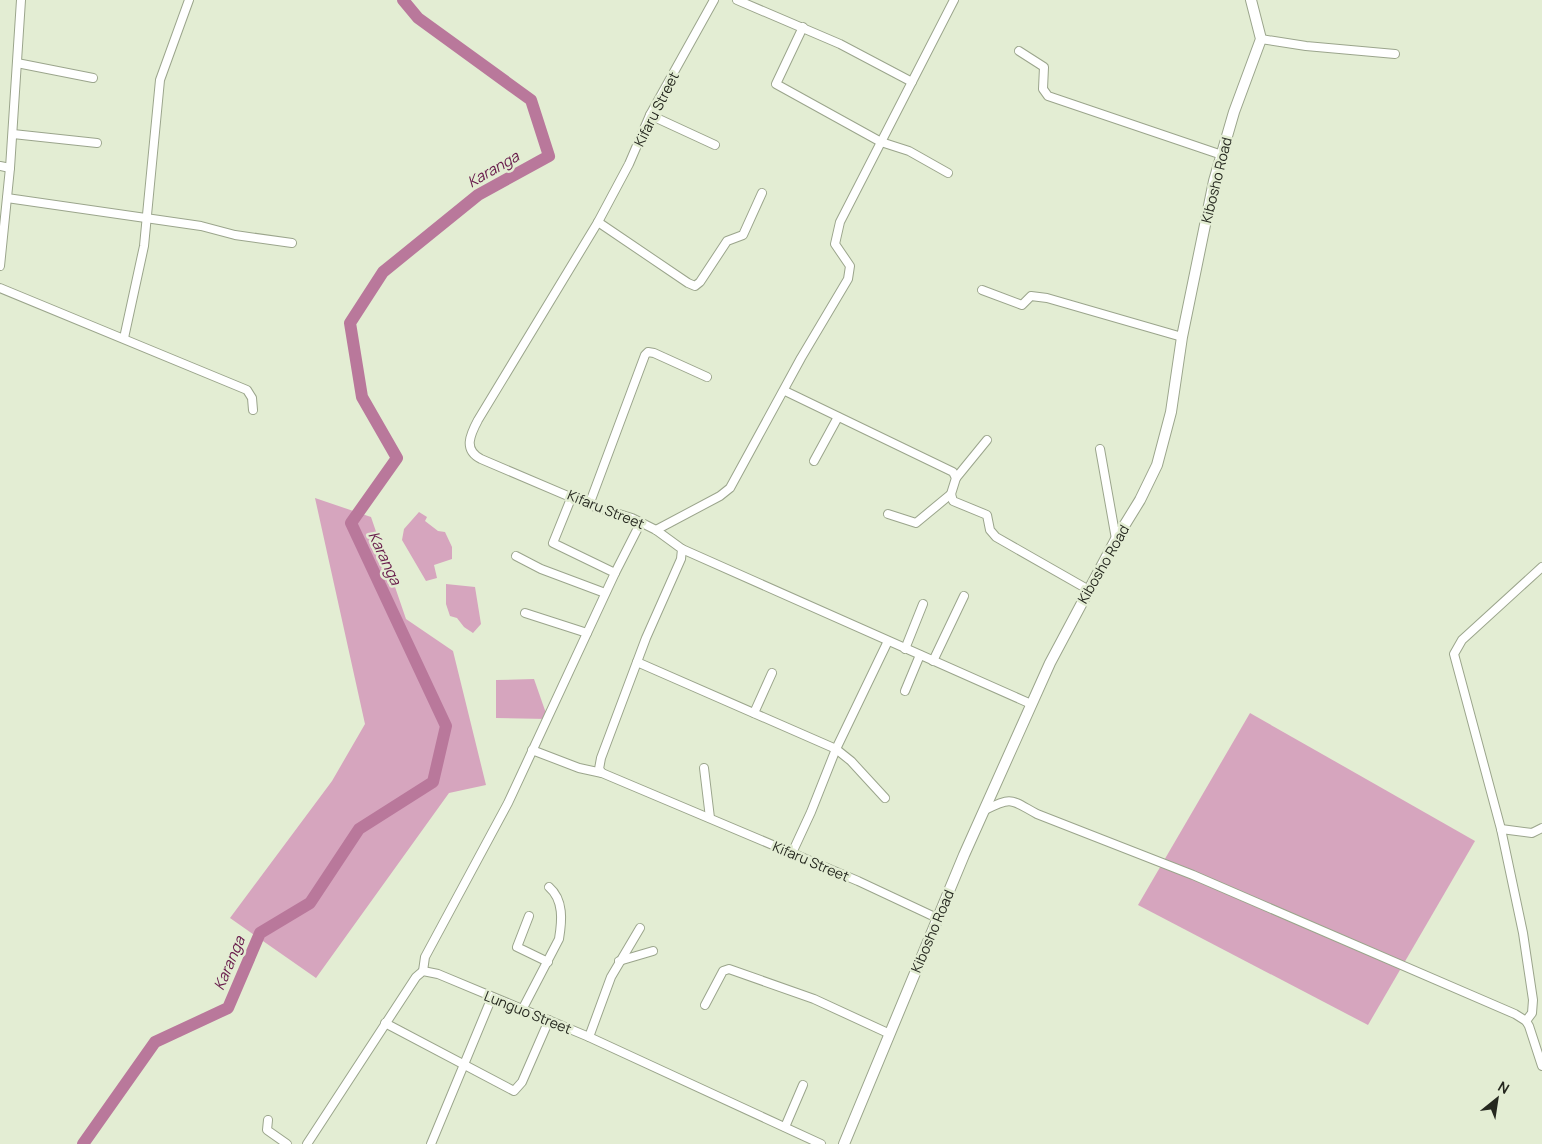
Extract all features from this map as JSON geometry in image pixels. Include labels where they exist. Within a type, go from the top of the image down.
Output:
[{"type":"main road","points":[[1251,0],[1261,39]]},
{"type":"main road","name":"Kibosho Road","points":[[844,1144],[937,918],[1031,704],[1071,621],[1147,486],[1162,448],[1171,412],[1182,337],[1199,248],[1234,112],[1261,39]]},
{"type":"street","points":[[0,266],[3,206],[7,198],[13,134],[21,0]]},
{"type":"street","points":[[124,338],[139,274],[148,218],[154,160],[156,107],[160,80],[189,0]]},
{"type":"street","name":"Kifaru Street","points":[[714,0],[650,115],[629,164],[598,222],[478,420],[470,438],[469,446],[472,453],[482,459],[572,496],[588,505],[641,522],[656,530],[682,549],[1031,704]]},
{"type":"street","points":[[737,0],[803,27],[912,82]]},
{"type":"street","points":[[656,530],[726,493],[746,462],[801,358],[848,279],[850,266],[836,248],[836,234],[845,209],[954,0]]},
{"type":"street","points":[[803,27],[776,84],[881,142],[909,151],[948,173]]},
{"type":"street","points":[[1261,39],[1306,46],[1395,54]]},
{"type":"street","points":[[1019,51],[1044,67],[1043,89],[1048,96],[1222,155]]},
{"type":"street","points":[[17,63],[93,78]]},
{"type":"street","points":[[650,115],[716,145]]},
{"type":"street","points":[[13,134],[97,143]]},
{"type":"street","points":[[0,166],[10,168]]},
{"type":"street","points":[[598,222],[695,286],[700,282],[727,240],[743,235],[762,193]]},
{"type":"street","points":[[7,198],[201,226],[235,235],[292,243]]},
{"type":"street","points":[[0,288],[247,390],[252,398],[253,410]]},
{"type":"street","points":[[982,290],[1022,305],[1030,296],[1047,298],[1182,337]]},
{"type":"street","points":[[588,505],[615,439],[643,356],[648,352],[654,353],[707,377]]},
{"type":"street","points":[[785,391],[946,468],[956,478]]},
{"type":"street","points":[[814,461],[838,417]]},
{"type":"street","points":[[888,514],[916,523],[951,494],[956,478],[987,440]]},
{"type":"street","points":[[1100,449],[1116,539]]},
{"type":"street","points":[[951,494],[956,503],[987,515],[990,530],[996,537],[1088,590]]},
{"type":"street","points":[[572,496],[553,543],[615,573]]},
{"type":"street","points":[[307,1144],[416,976],[423,971],[425,957],[508,803],[605,593],[641,522]]},
{"type":"street","points":[[602,773],[599,769],[601,758],[637,662],[681,559],[682,549]]},
{"type":"street","points":[[516,556],[541,569],[605,593]]},
{"type":"street","points":[[1526,1021],[1532,1013],[1533,1000],[1523,933],[1501,829],[1454,658],[1454,651],[1462,640],[1541,570]]},
{"type":"street","points":[[933,661],[964,596]]},
{"type":"street","points":[[905,649],[923,604]]},
{"type":"street","points":[[525,612],[587,632]]},
{"type":"street","points":[[792,853],[811,812],[836,749],[888,641]]},
{"type":"street","points":[[905,691],[920,655]]},
{"type":"street","points":[[637,662],[836,749],[851,761],[885,798]]},
{"type":"street","points":[[754,713],[772,674]]},
{"type":"street","name":"Kifaru Street","points":[[532,750],[579,768],[602,773],[792,853],[937,918]]},
{"type":"street","points":[[704,768],[710,818]]},
{"type":"street","points":[[985,810],[1001,802],[1016,802],[1037,814],[1193,876],[1526,1021],[1542,1066]]},
{"type":"street","points":[[1501,829],[1532,833],[1542,828]]},
{"type":"street","points":[[523,1008],[559,939],[561,927],[558,896],[549,887]]},
{"type":"street","points":[[529,916],[518,947],[548,962]]},
{"type":"street","points":[[589,1037],[604,992],[619,961],[640,928]]},
{"type":"street","points":[[619,961],[653,951]]},
{"type":"street","points":[[705,1005],[723,971],[729,969],[814,999],[890,1034]]},
{"type":"street","name":"Lunguo Street","points":[[423,971],[438,974],[523,1008],[821,1144]]},
{"type":"street","points":[[431,1144],[492,997]]},
{"type":"street","points":[[385,1023],[514,1091],[522,1082],[549,1020]]},
{"type":"street","points":[[785,1127],[803,1085]]},
{"type":"street","points":[[268,1120],[267,1130],[287,1144]]},
{"type":"shaded area","points":[[315,498],[371,517],[406,619],[453,651],[486,785],[449,793],[316,978],[230,918],[332,781],[365,724]]},
{"type":"shaded area","points":[[419,512],[427,517],[425,521],[438,531],[445,532],[452,547],[452,559],[434,565],[437,578],[426,581],[402,540],[404,529]]},
{"type":"shaded area","points":[[446,584],[475,587],[481,624],[473,633],[464,627],[457,618],[450,616],[446,604]]},
{"type":"shaded area","points":[[534,679],[548,719],[496,718],[496,680]]},
{"type":"shaded area","points":[[1250,713],[1475,841],[1368,1025],[1138,905]]},
{"type":"waterway","name":"Karanga","points":[[83,1144],[155,1042],[228,1008],[260,933],[310,903],[359,829],[433,782],[446,726],[351,523],[397,458],[362,397],[350,323],[383,272],[478,195],[549,156],[531,100],[418,18],[403,0]]}]
